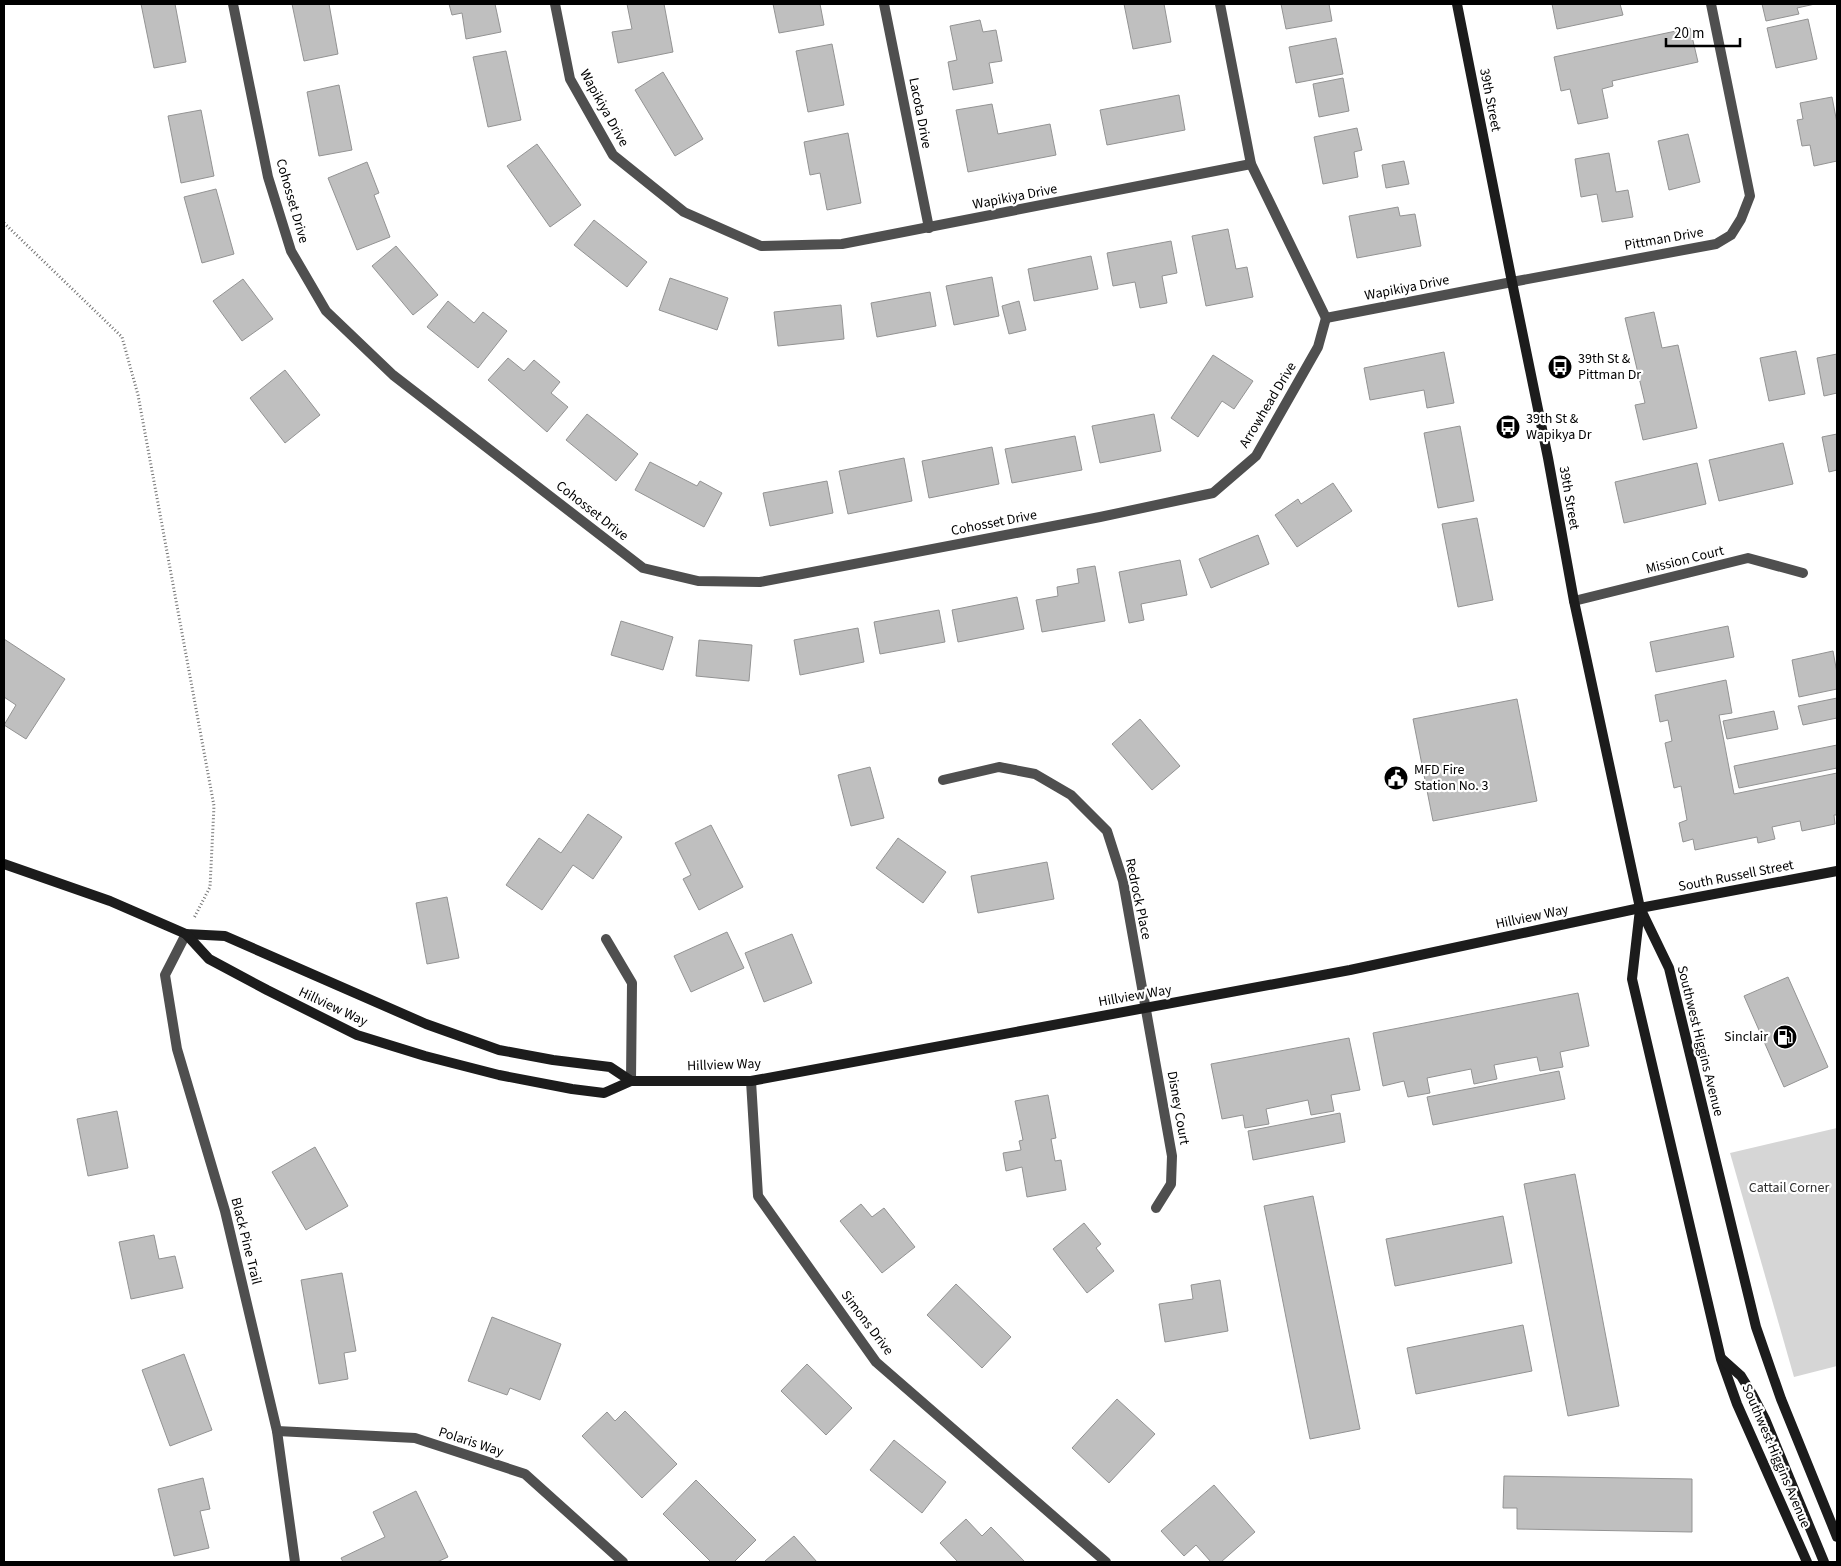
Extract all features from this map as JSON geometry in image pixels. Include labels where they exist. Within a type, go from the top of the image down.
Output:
[{"type":"main road","name":"39th Street","points":[[1457,4],[1548,458],[1574,602],[1640,908]]},
{"type":"main road","name":"Hillview Way","points":[[4,864],[110,901],[186,934],[225,936],[426,1024],[500,1050],[553,1060],[610,1067],[631,1081]]},
{"type":"main road","name":"South Russell Street","points":[[1640,908],[1837,871]]},
{"type":"main road","name":"Hillview Way","points":[[186,934],[209,959],[357,1034],[425,1056],[499,1075],[604,1093],[631,1081],[751,1081],[1350,970],[1640,908]]},
{"type":"main road","name":"Southwest Higgins Avenue","points":[[1640,908],[1632,979],[1721,1359],[1737,1404],[1807,1562]]},
{"type":"main road","name":"Southwest Higgins Avenue","points":[[1640,908],[1669,968],[1756,1327],[1781,1399],[1837,1537]]},
{"type":"main road","name":"Southwest Higgins Avenue","points":[[1721,1359],[1741,1376],[1765,1419],[1824,1562]]},
{"type":"street","name":"Cohosset Drive","points":[[233,4],[268,177],[291,251],[326,311],[393,375],[643,568],[698,581],[760,582],[1100,517],[1214,492]]},
{"type":"street","name":"Wapikiya Drive","points":[[555,4],[570,79],[613,156],[684,212],[761,246],[842,244],[1251,164]]},
{"type":"street","name":"Lacota Drive","points":[[884,4],[930,228]]},
{"type":"street","points":[[1220,4],[1251,164],[1326,318]]},
{"type":"street","name":"Pittman Drive","points":[[1512,282],[1716,244],[1732,235],[1750,196],[1711,4]]},
{"type":"street","name":"Wapikiya Drive","points":[[1326,318],[1512,282]]},
{"type":"street","name":"Arrowhead Drive","points":[[1214,492],[1256,456],[1318,347],[1326,318]]},
{"type":"street","name":"Mission Court","points":[[1574,602],[1748,558],[1803,573]]},
{"type":"street","name":"Redrock Place","points":[[943,780],[999,767],[1035,774],[1071,795],[1106,831],[1123,880],[1146,1008]]},
{"type":"street","name":"Black Pine Trail","points":[[186,934],[165,975],[177,1049],[225,1211],[277,1431],[295,1562]]},
{"type":"street","points":[[606,938],[632,983],[631,1081]]},
{"type":"street","name":"Disney Court","points":[[1146,1008],[1172,1156],[1171,1184],[1156,1208]]},
{"type":"street","name":"Simons Drive","points":[[751,1081],[758,1196],[876,1362],[1106,1562]]},
{"type":"street","name":"Polaris Way","points":[[277,1431],[415,1438],[526,1474],[623,1562]]},
{"type":"path","points":[[4,223],[122,337],[138,395],[214,806],[210,888],[186,934]]},
{"type":"green space","name":"Cattail Corner","points":[[1837,1128],[1837,1366],[1794,1377],[1730,1153]]},
{"type":"building","points":[[141,4],[175,4],[186,62],[154,68]]},
{"type":"building","points":[[292,4],[329,4],[338,54],[304,61]]},
{"type":"building","points":[[449,4],[495,4],[501,32],[466,39],[462,13],[452,15]]},
{"type":"building","points":[[627,4],[664,4],[673,52],[618,63],[612,32],[632,29]]},
{"type":"building","points":[[773,4],[820,4],[824,25],[779,33]]},
{"type":"building","points":[[1124,4],[1164,4],[1171,42],[1133,49]]},
{"type":"building","points":[[1281,4],[1329,4],[1332,21],[1286,29]]},
{"type":"building","points":[[1552,4],[1620,4],[1623,15],[1557,29]]},
{"type":"building","points":[[1762,4],[1815,4],[1797,8],[1799,14],[1766,21]]},
{"type":"building","points":[[1808,19],[1817,59],[1776,68],[1767,28]]},
{"type":"building","points":[[980,20],[983,32],[996,30],[1002,61],[989,63],[993,83],[953,90],[948,62],[957,60],[950,26]]},
{"type":"building","points":[[1690,28],[1698,62],[1612,81],[1613,86],[1602,89],[1608,118],[1578,124],[1570,89],[1561,91],[1554,57]]},
{"type":"building","points":[[1336,38],[1343,74],[1296,83],[1289,47]]},
{"type":"building","points":[[832,44],[844,105],[808,112],[796,51]]},
{"type":"building","points":[[506,51],[521,120],[488,127],[473,57]]},
{"type":"building","points":[[663,72],[703,139],[675,156],[635,90]]},
{"type":"building","points":[[1343,78],[1349,111],[1319,117],[1313,84]]},
{"type":"building","points":[[339,85],[352,150],[319,156],[307,92]]},
{"type":"building","points":[[1179,95],[1185,130],[1107,145],[1100,110]]},
{"type":"building","points":[[1832,97],[1837,123],[1837,161],[1814,166],[1810,145],[1802,146],[1797,120],[1803,119],[1800,103]]},
{"type":"building","points":[[992,104],[998,134],[1050,124],[1056,155],[968,172],[956,110]]},
{"type":"building","points":[[201,110],[214,176],[181,183],[168,116]]},
{"type":"building","points":[[1357,128],[1362,150],[1354,152],[1358,177],[1323,184],[1314,137]]},
{"type":"building","points":[[848,133],[861,203],[827,210],[820,173],[810,175],[804,142]]},
{"type":"building","points":[[1688,134],[1700,182],[1669,190],[1658,141]]},
{"type":"building","points":[[537,144],[581,205],[550,227],[507,166]]},
{"type":"building","points":[[1609,153],[1616,192],[1628,190],[1633,217],[1602,222],[1597,194],[1581,197],[1575,159]]},
{"type":"building","points":[[1404,161],[1409,184],[1386,188],[1382,165]]},
{"type":"building","points":[[367,162],[379,193],[374,195],[390,237],[357,250],[328,178]]},
{"type":"building","points":[[216,189],[234,254],[202,263],[184,197]]},
{"type":"building","points":[[1398,207],[1400,216],[1415,214],[1421,246],[1357,258],[1349,216]]},
{"type":"building","points":[[594,220],[647,262],[627,287],[574,245]]},
{"type":"building","points":[[1228,229],[1236,269],[1247,267],[1253,297],[1206,306],[1192,236]]},
{"type":"building","points":[[1171,241],[1177,273],[1162,276],[1167,303],[1140,308],[1135,282],[1113,286],[1107,253]]},
{"type":"building","points":[[396,246],[438,295],[413,315],[372,266]]},
{"type":"building","points":[[1091,256],[1098,289],[1034,301],[1028,269]]},
{"type":"building","points":[[992,277],[999,316],[954,325],[946,286]]},
{"type":"building","points":[[670,278],[728,298],[717,330],[659,310]]},
{"type":"building","points":[[243,279],[273,319],[242,341],[213,301]]},
{"type":"building","points":[[930,292],[936,326],[877,337],[871,303]]},
{"type":"building","points":[[448,301],[474,323],[483,312],[507,331],[478,368],[427,327]]},
{"type":"building","points":[[1019,301],[1026,330],[1009,334],[1002,306]]},
{"type":"building","points":[[841,305],[844,339],[778,346],[774,312]]},
{"type":"building","points":[[1654,312],[1662,348],[1678,345],[1697,428],[1643,440],[1635,405],[1645,403],[1625,318]]},
{"type":"building","points":[[1796,351],[1805,394],[1769,401],[1760,358]]},
{"type":"building","points":[[1444,352],[1454,403],[1427,408],[1424,390],[1370,400],[1364,368]]},
{"type":"building","points":[[1837,354],[1837,393],[1824,396],[1817,358]]},
{"type":"building","points":[[1213,355],[1253,381],[1234,409],[1222,401],[1198,437],[1171,418]]},
{"type":"building","points":[[508,358],[524,371],[534,360],[560,382],[551,393],[568,407],[547,432],[488,380]]},
{"type":"building","points":[[285,370],[320,415],[285,443],[250,398]]},
{"type":"building","points":[[587,414],[638,454],[616,481],[566,440]]},
{"type":"building","points":[[1154,414],[1161,451],[1100,463],[1092,426]]},
{"type":"building","points":[[1460,426],[1474,501],[1438,508],[1424,433]]},
{"type":"building","points":[[1837,434],[1837,470],[1829,472],[1822,437]]},
{"type":"building","points":[[1075,436],[1082,470],[1012,483],[1005,449]]},
{"type":"building","points":[[1783,443],[1793,484],[1719,501],[1709,460]]},
{"type":"building","points":[[992,447],[999,484],[929,498],[922,461]]},
{"type":"building","points":[[904,458],[912,501],[848,514],[839,471]]},
{"type":"building","points":[[650,462],[697,486],[700,481],[722,493],[704,527],[635,490]]},
{"type":"building","points":[[1697,463],[1706,504],[1624,523],[1615,482]]},
{"type":"building","points":[[827,481],[833,513],[770,526],[763,493]]},
{"type":"building","points":[[1333,483],[1352,511],[1297,547],[1275,515],[1298,499],[1301,504]]},
{"type":"building","points":[[1477,518],[1493,600],[1458,607],[1442,524]]},
{"type":"building","points":[[1258,535],[1269,564],[1211,588],[1199,559]]},
{"type":"building","points":[[1180,560],[1187,595],[1141,604],[1144,620],[1129,623],[1119,572]]},
{"type":"building","points":[[1095,566],[1105,621],[1042,632],[1036,600],[1058,596],[1057,587],[1079,583],[1077,569]]},
{"type":"building","points":[[1017,597],[1024,629],[958,642],[952,610]]},
{"type":"building","points":[[939,610],[945,642],[880,654],[874,622]]},
{"type":"building","points":[[621,621],[673,637],[663,670],[611,655]]},
{"type":"building","points":[[1728,626],[1734,657],[1656,672],[1650,642]]},
{"type":"building","points":[[858,628],[864,662],[800,675],[794,640]]},
{"type":"building","points":[[4,639],[65,679],[26,739],[4,725],[16,705],[4,697]]},
{"type":"building","points":[[699,640],[752,645],[749,681],[696,676]]},
{"type":"building","points":[[1833,651],[1837,673],[1837,689],[1799,697],[1792,660]]},
{"type":"building","points":[[1726,680],[1732,713],[1719,715],[1734,794],[1837,773],[1837,815],[1834,815],[1835,824],[1802,831],[1800,821],[1772,827],[1775,839],[1758,843],[1757,837],[1695,850],[1693,839],[1683,842],[1679,823],[1687,820],[1681,786],[1674,788],[1665,743],[1672,741],[1668,720],[1660,722],[1655,695]]},
{"type":"building","points":[[1837,698],[1837,718],[1803,725],[1798,706]]},
{"type":"building","points":[[1517,699],[1537,801],[1433,821],[1413,719]]},
{"type":"building","points":[[1774,711],[1778,729],[1727,739],[1723,721]]},
{"type":"building","points":[[1140,719],[1180,766],[1152,790],[1112,744]]},
{"type":"building","points":[[1837,745],[1837,768],[1739,788],[1734,766]]},
{"type":"building","points":[[870,767],[884,818],[851,826],[838,775]]},
{"type":"building","points":[[588,814],[622,837],[593,879],[573,865],[542,910],[506,885],[539,838],[561,853]]},
{"type":"building","points":[[711,825],[743,887],[699,910],[683,879],[691,875],[675,843]]},
{"type":"building","points":[[898,838],[946,872],[923,903],[876,868]]},
{"type":"building","points":[[1047,862],[1054,899],[978,913],[971,876]]},
{"type":"building","points":[[447,897],[459,958],[427,964],[416,903]]},
{"type":"building","points":[[727,932],[744,968],[691,992],[674,956]]},
{"type":"building","points":[[792,934],[812,983],[764,1002],[745,953]]},
{"type":"building","points":[[1788,977],[1828,1067],[1784,1087],[1744,996]]},
{"type":"building","points":[[1578,993],[1589,1046],[1560,1052],[1563,1067],[1540,1071],[1537,1057],[1494,1065],[1497,1079],[1474,1084],[1471,1069],[1427,1078],[1430,1093],[1408,1097],[1404,1081],[1383,1086],[1373,1033]]},
{"type":"building","points":[[1349,1038],[1360,1090],[1331,1095],[1334,1111],[1311,1115],[1308,1100],[1266,1109],[1269,1124],[1245,1128],[1243,1115],[1222,1119],[1211,1064]]},
{"type":"building","points":[[1559,1071],[1565,1099],[1433,1125],[1427,1097]]},
{"type":"building","points":[[1048,1095],[1056,1138],[1051,1139],[1055,1161],[1061,1160],[1066,1190],[1027,1197],[1022,1167],[1006,1171],[1003,1153],[1021,1150],[1019,1141],[1023,1140],[1015,1101]]},
{"type":"building","points":[[117,1111],[128,1168],[88,1176],[77,1119]]},
{"type":"building","points":[[1340,1113],[1345,1142],[1253,1160],[1248,1131]]},
{"type":"building","points":[[315,1147],[348,1206],[306,1230],[272,1172]]},
{"type":"building","points":[[1575,1174],[1619,1406],[1568,1416],[1524,1184]]},
{"type":"building","points":[[1313,1196],[1360,1429],[1310,1439],[1264,1206]]},
{"type":"building","points":[[861,1204],[872,1217],[884,1208],[915,1247],[882,1273],[840,1221]]},
{"type":"building","points":[[1503,1216],[1512,1263],[1395,1286],[1386,1239]]},
{"type":"building","points":[[1084,1223],[1101,1244],[1096,1248],[1114,1271],[1087,1293],[1053,1249]]},
{"type":"building","points":[[154,1235],[159,1259],[175,1256],[183,1288],[131,1299],[119,1242]]},
{"type":"building","points":[[342,1273],[356,1351],[344,1353],[348,1379],[319,1384],[301,1280]]},
{"type":"building","points":[[1220,1280],[1228,1331],[1165,1342],[1159,1304],[1193,1299],[1191,1285]]},
{"type":"building","points":[[956,1284],[1011,1337],[982,1368],[927,1315]]},
{"type":"building","points":[[492,1317],[561,1344],[540,1400],[510,1388],[507,1395],[468,1381]]},
{"type":"building","points":[[1523,1325],[1532,1371],[1416,1394],[1407,1348]]},
{"type":"building","points":[[184,1354],[212,1430],[170,1446],[142,1370]]},
{"type":"building","points":[[807,1364],[852,1408],[826,1435],[781,1391]]},
{"type":"building","points":[[1117,1399],[1155,1434],[1109,1483],[1072,1448]]},
{"type":"building","points":[[625,1411],[677,1464],[642,1498],[582,1436],[607,1412],[615,1421]]},
{"type":"building","points":[[894,1440],[946,1482],[922,1513],[870,1470]]},
{"type":"building","points":[[1504,1476],[1692,1479],[1692,1532],[1517,1529],[1517,1508],[1503,1508]]},
{"type":"building","points":[[203,1478],[210,1509],[200,1511],[209,1548],[174,1556],[158,1489]]},
{"type":"building","points":[[696,1480],[756,1540],[734,1562],[711,1562],[663,1514]]},
{"type":"building","points":[[1214,1485],[1255,1532],[1221,1562],[1211,1562],[1196,1545],[1184,1556],[1161,1531]]},
{"type":"building","points":[[416,1491],[448,1557],[437,1562],[343,1562],[341,1558],[385,1537],[373,1512]]},
{"type":"building","points":[[966,1519],[982,1536],[991,1527],[1025,1562],[958,1562],[940,1543]]},
{"type":"building","points":[[794,1536],[817,1562],[765,1561]]},
{"type":"place","name":"39th St & Pittman Dr","points":[[1560,367]]},
{"type":"place","name":"39th St & Wapikya Dr","points":[[1508,427]]},
{"type":"place","name":"MFD Fire Station No. 3","points":[[1396,778]]},
{"type":"place","name":"Sinclair","points":[[1785,1037]]}]
